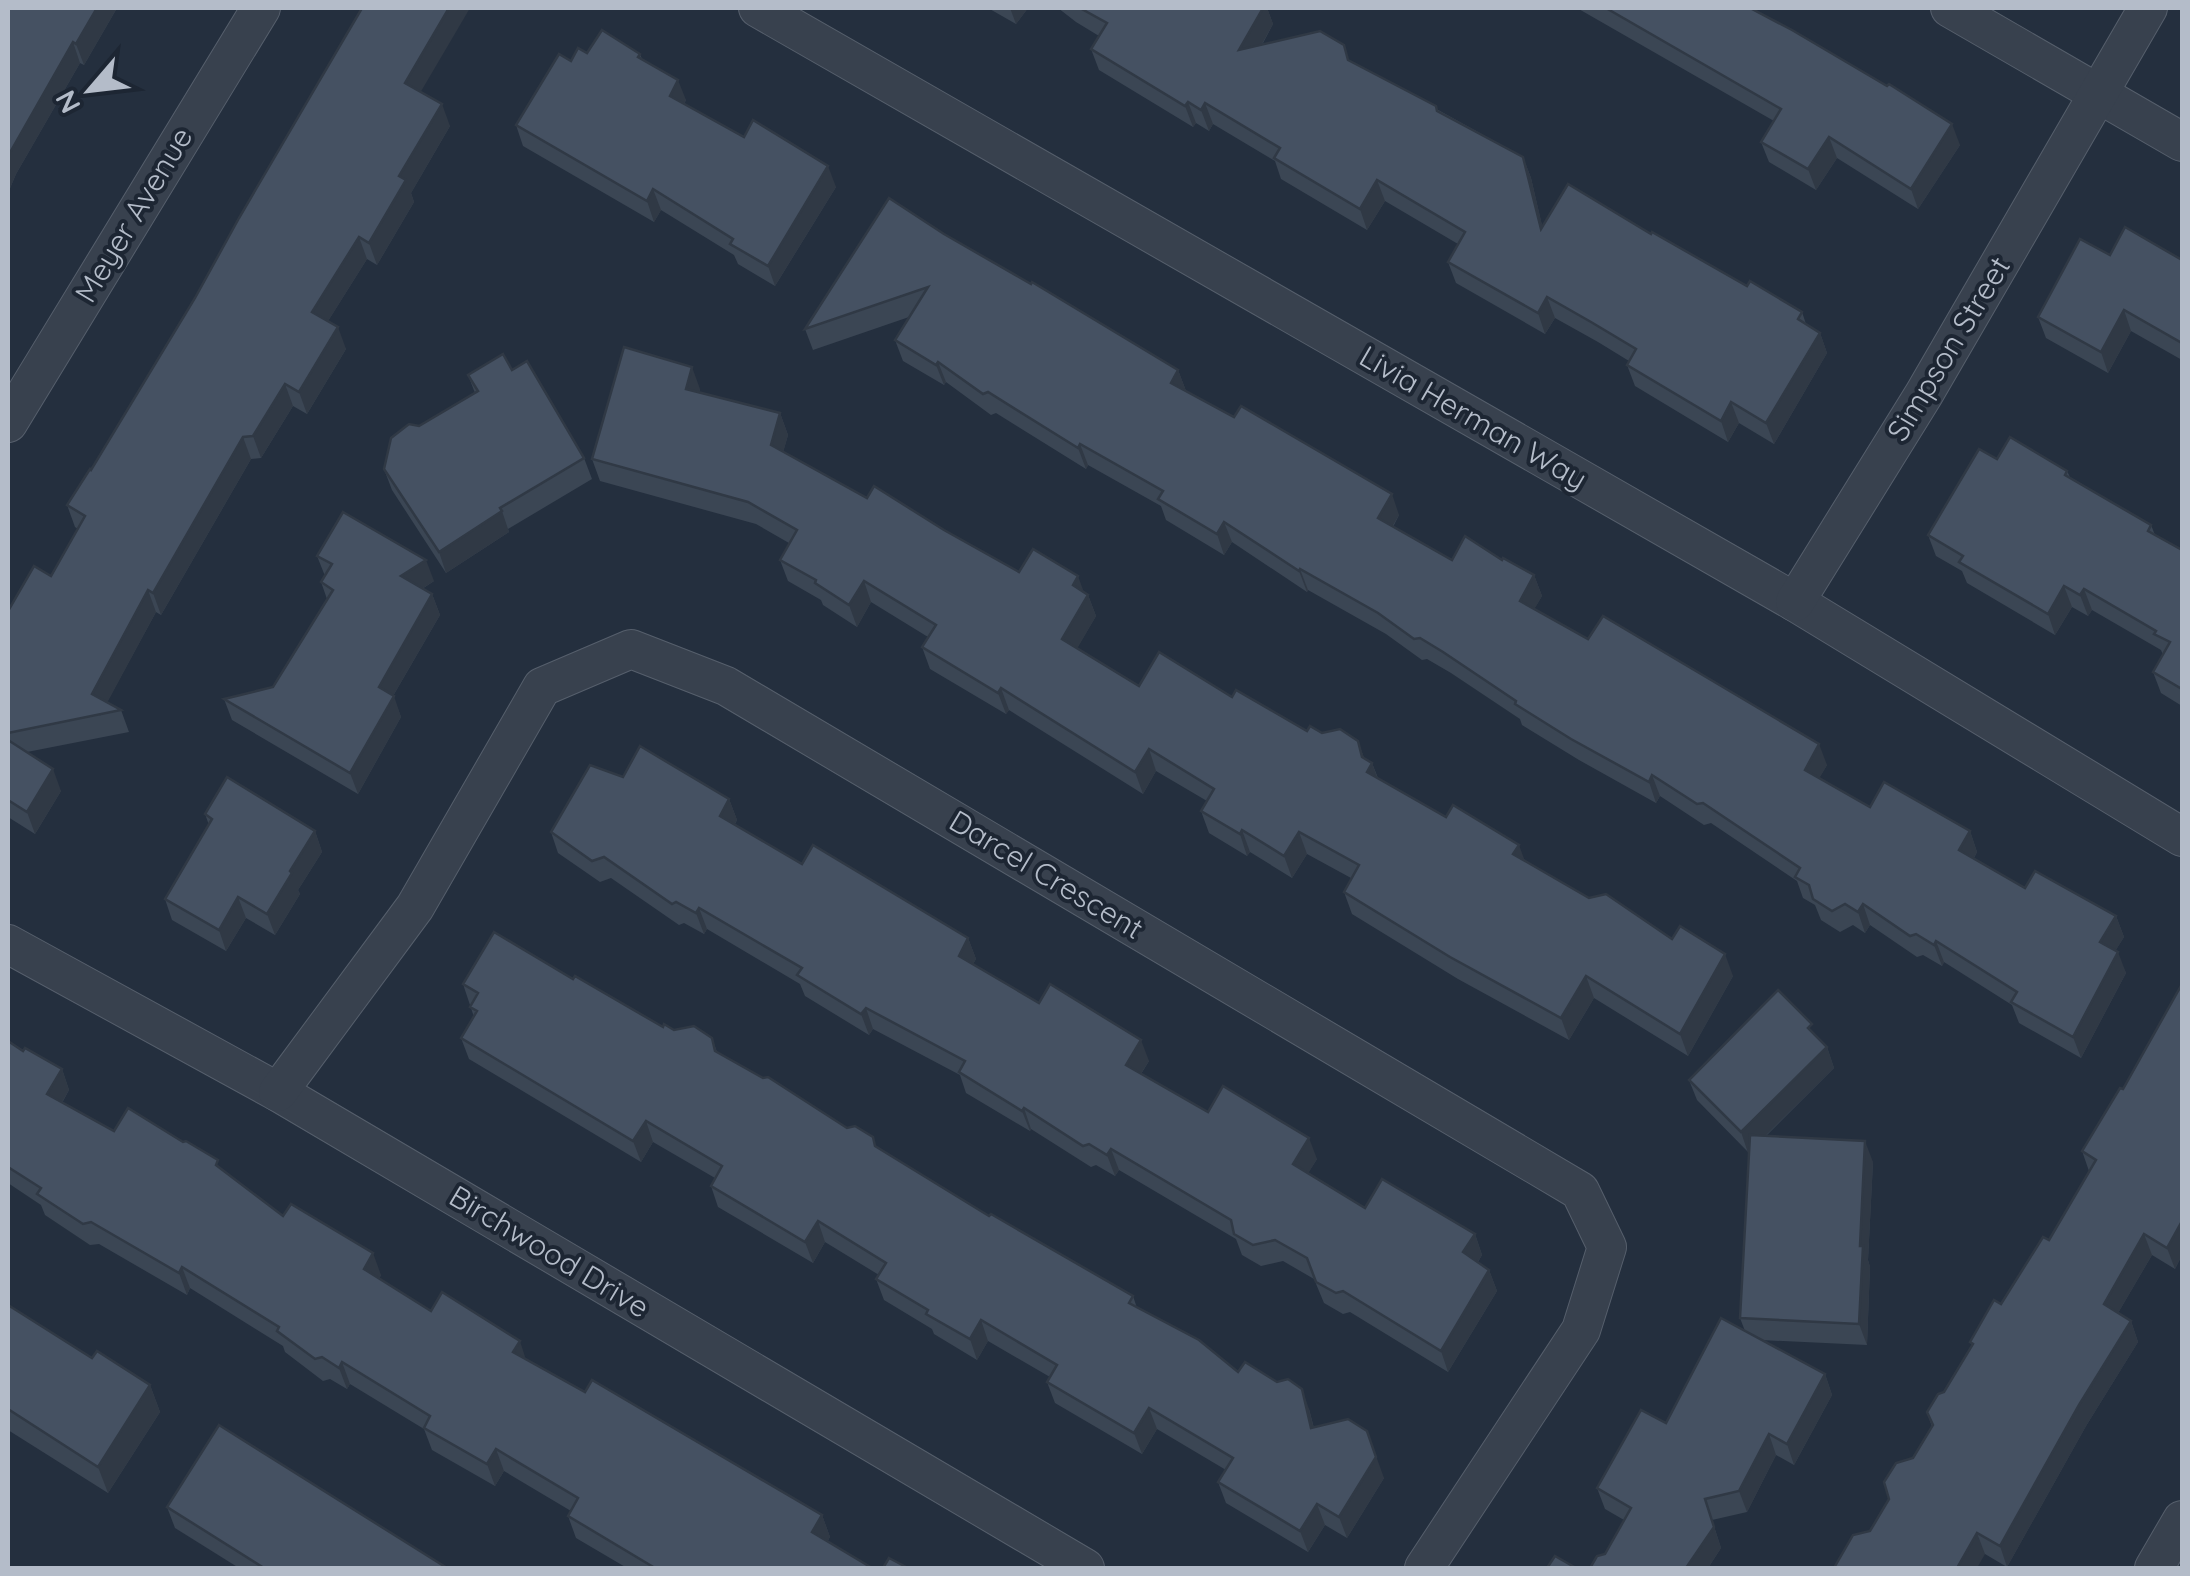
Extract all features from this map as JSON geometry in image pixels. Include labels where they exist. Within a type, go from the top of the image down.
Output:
[{"type":"street","name":"Meyer Avenue","points":[[8,423],[261,8]]},
{"type":"street","name":"Livia Herman Way","points":[[758,8],[1795,602],[2182,836]]},
{"type":"street","points":[[1950,8],[2182,142]]},
{"type":"street","name":"Simpson Street","points":[[1795,602],[1924,394],[2148,8]]},
{"type":"street","name":"Darcel Crescent","points":[[278,1092],[415,907],[542,687],[631,649],[726,686],[1580,1191],[1608,1246],[1581,1330],[1424,1568]]},
{"type":"street","name":"Birchwood Drive","points":[[8,944],[278,1092],[1085,1568]]},
{"type":"street","points":[[2154,1568],[2182,1520]]},
{"type":"building","points":[[8,8],[97,8],[76,44],[73,42],[8,156]]},
{"type":"building","points":[[362,8],[449,8],[405,83],[442,104],[399,176],[406,180],[369,243],[359,237],[312,312],[338,327],[299,392],[285,384],[253,436],[243,437],[153,593],[148,590],[92,694],[121,710],[8,733],[8,611],[34,566],[51,576],[85,516],[67,505],[195,298]]},
{"type":"building","points":[[1080,8],[1263,8],[1239,50],[1320,31],[1344,45],[1348,60],[1523,157],[1541,229],[1568,184],[1747,286],[1750,281],[1802,312],[1798,319],[1820,333],[1766,423],[1731,402],[1721,421],[1627,365],[1636,349],[1591,322],[1547,297],[1538,313],[1448,262],[1465,232],[1377,180],[1360,209],[1274,158],[1280,148],[1205,103],[1201,110],[1188,102],[1185,106],[1091,49],[1107,23]]},
{"type":"building","points":[[1606,8],[1750,8],[1889,84],[1952,124],[1911,189],[1829,137],[1808,169],[1761,142],[1781,109]]},
{"type":"building","points":[[602,30],[678,80],[670,96],[744,137],[753,120],[828,166],[768,266],[653,189],[647,201],[516,125],[559,54],[571,61],[578,48],[587,53]]},
{"type":"building","points":[[889,198],[1178,370],[1171,383],[1234,417],[1241,406],[1392,494],[1378,518],[1452,560],[1465,536],[1534,575],[1520,601],[1588,639],[1603,616],[1819,744],[1805,770],[1870,807],[1884,782],[1970,831],[1959,850],[2025,888],[2035,871],[2116,916],[2100,942],[2118,952],[2073,1037],[2011,1002],[2017,992],[1936,941],[1934,945],[1916,934],[1910,936],[1863,904],[1858,912],[1845,904],[1832,911],[1813,899],[1809,885],[1795,877],[1800,868],[1703,803],[1697,804],[1652,775],[1649,782],[1571,739],[1443,652],[1299,571],[1224,522],[1217,534],[1158,499],[1163,491],[1080,444],[1078,448],[895,340],[928,287],[805,329]]},
{"type":"building","points":[[2125,227],[2182,260],[2182,343],[2124,310],[2101,352],[2038,317],[2080,239],[2110,255]]},
{"type":"building","points":[[624,347],[692,367],[686,389],[780,413],[771,445],[867,498],[874,486],[1019,572],[1033,549],[1078,576],[1073,585],[1088,595],[1062,639],[1139,686],[1159,652],[1232,697],[1236,690],[1307,731],[1310,726],[1322,733],[1340,729],[1358,741],[1362,757],[1372,763],[1367,772],[1446,817],[1453,805],[1519,845],[1513,854],[1589,898],[1606,894],[1672,939],[1680,926],[1725,954],[1680,1034],[1586,976],[1561,1018],[1344,892],[1359,865],[1299,832],[1284,856],[1242,830],[1240,834],[1201,811],[1214,789],[1149,749],[1135,772],[1001,688],[998,693],[922,647],[936,625],[864,581],[849,605],[780,560],[797,530],[748,502],[592,459]]},
{"type":"building","points":[[503,354],[512,370],[527,361],[584,458],[500,508],[502,511],[439,552],[384,469],[391,438],[409,424],[419,426],[478,391],[468,375]]},
{"type":"building","points":[[2010,437],[2067,471],[2065,475],[2151,525],[2148,531],[2182,550],[2182,689],[2153,672],[2170,642],[2154,634],[2156,631],[2084,589],[2080,595],[2064,586],[2048,614],[1959,562],[1963,556],[1928,535],[1979,449],[1997,459]]},
{"type":"building","points":[[343,512],[426,560],[401,576],[432,594],[379,687],[394,696],[350,773],[224,699],[273,687],[333,590],[321,582],[332,564],[317,556]]},
{"type":"building","points":[[8,740],[53,769],[27,812],[8,800]]},
{"type":"building","points":[[640,746],[729,799],[720,816],[802,864],[813,845],[968,938],[959,956],[1039,1003],[1050,984],[1141,1040],[1126,1065],[1208,1112],[1223,1086],[1309,1138],[1293,1164],[1365,1208],[1382,1179],[1475,1234],[1463,1252],[1489,1270],[1441,1351],[1343,1291],[1336,1293],[1316,1282],[1307,1258],[1275,1240],[1253,1245],[1234,1234],[1231,1220],[1111,1149],[1107,1155],[1089,1144],[1083,1146],[959,1072],[965,1061],[866,1008],[861,1014],[797,975],[802,968],[699,908],[696,913],[676,902],[672,904],[604,857],[592,861],[551,832],[590,765],[623,777]]},
{"type":"building","points":[[227,777],[315,831],[267,914],[238,897],[219,930],[165,899],[212,819],[205,814]]},
{"type":"building","points":[[494,932],[663,1027],[664,1024],[674,1030],[694,1026],[712,1038],[715,1051],[763,1078],[768,1077],[847,1128],[855,1126],[873,1137],[875,1146],[989,1216],[1133,1296],[1129,1303],[1199,1340],[1238,1372],[1245,1362],[1277,1382],[1288,1379],[1302,1389],[1311,1428],[1348,1419],[1367,1431],[1376,1457],[1339,1517],[1317,1504],[1300,1531],[1218,1482],[1233,1458],[1149,1408],[1134,1433],[1047,1382],[1057,1365],[981,1320],[970,1339],[926,1314],[928,1310],[876,1279],[886,1263],[818,1221],[805,1242],[711,1186],[722,1166],[646,1121],[633,1141],[461,1038],[477,1011],[470,1007],[478,993],[463,984]]},
{"type":"building","points":[[2182,984],[2182,1221],[2167,1248],[2144,1234],[2104,1304],[2131,1321],[2000,1546],[1977,1533],[1957,1568],[1834,1568],[1853,1535],[1870,1531],[1889,1499],[1884,1482],[1896,1463],[1913,1458],[1933,1425],[1927,1412],[1973,1344],[1970,1342],[1994,1300],[2001,1304],[2043,1237],[2049,1240],[2096,1160],[2082,1151],[2120,1088],[2123,1089]]},
{"type":"building","points":[[1778,990],[1812,1024],[1808,1028],[1827,1047],[1741,1132],[1689,1080]]},
{"type":"building","points":[[8,1041],[62,1069],[47,1094],[114,1131],[128,1108],[186,1141],[218,1160],[216,1165],[283,1216],[291,1204],[373,1253],[364,1269],[431,1311],[442,1292],[520,1341],[513,1352],[585,1392],[592,1380],[822,1515],[812,1532],[872,1568],[655,1568],[568,1516],[578,1498],[496,1449],[487,1464],[424,1428],[430,1416],[342,1362],[339,1368],[322,1357],[315,1359],[277,1331],[279,1327],[182,1267],[179,1273],[91,1222],[83,1224],[37,1194],[41,1188],[8,1167]]},
{"type":"building","points":[[1750,1135],[1865,1141],[1859,1324],[1740,1318]]},
{"type":"building","points":[[8,1305],[92,1358],[97,1351],[150,1385],[98,1467],[8,1409]]},
{"type":"building","points":[[1721,1318],[1825,1374],[1787,1444],[1769,1434],[1739,1491],[1705,1499],[1714,1527],[1686,1568],[1590,1568],[1597,1556],[1605,1554],[1631,1508],[1597,1488],[1641,1410],[1666,1423]]},
{"type":"building","points":[[219,1425],[447,1568],[264,1568],[167,1507]]},
{"type":"building","points":[[1555,1556],[1576,1568],[1547,1568]]},
{"type":"building","points":[[889,1558],[908,1568],[883,1568]]}]
